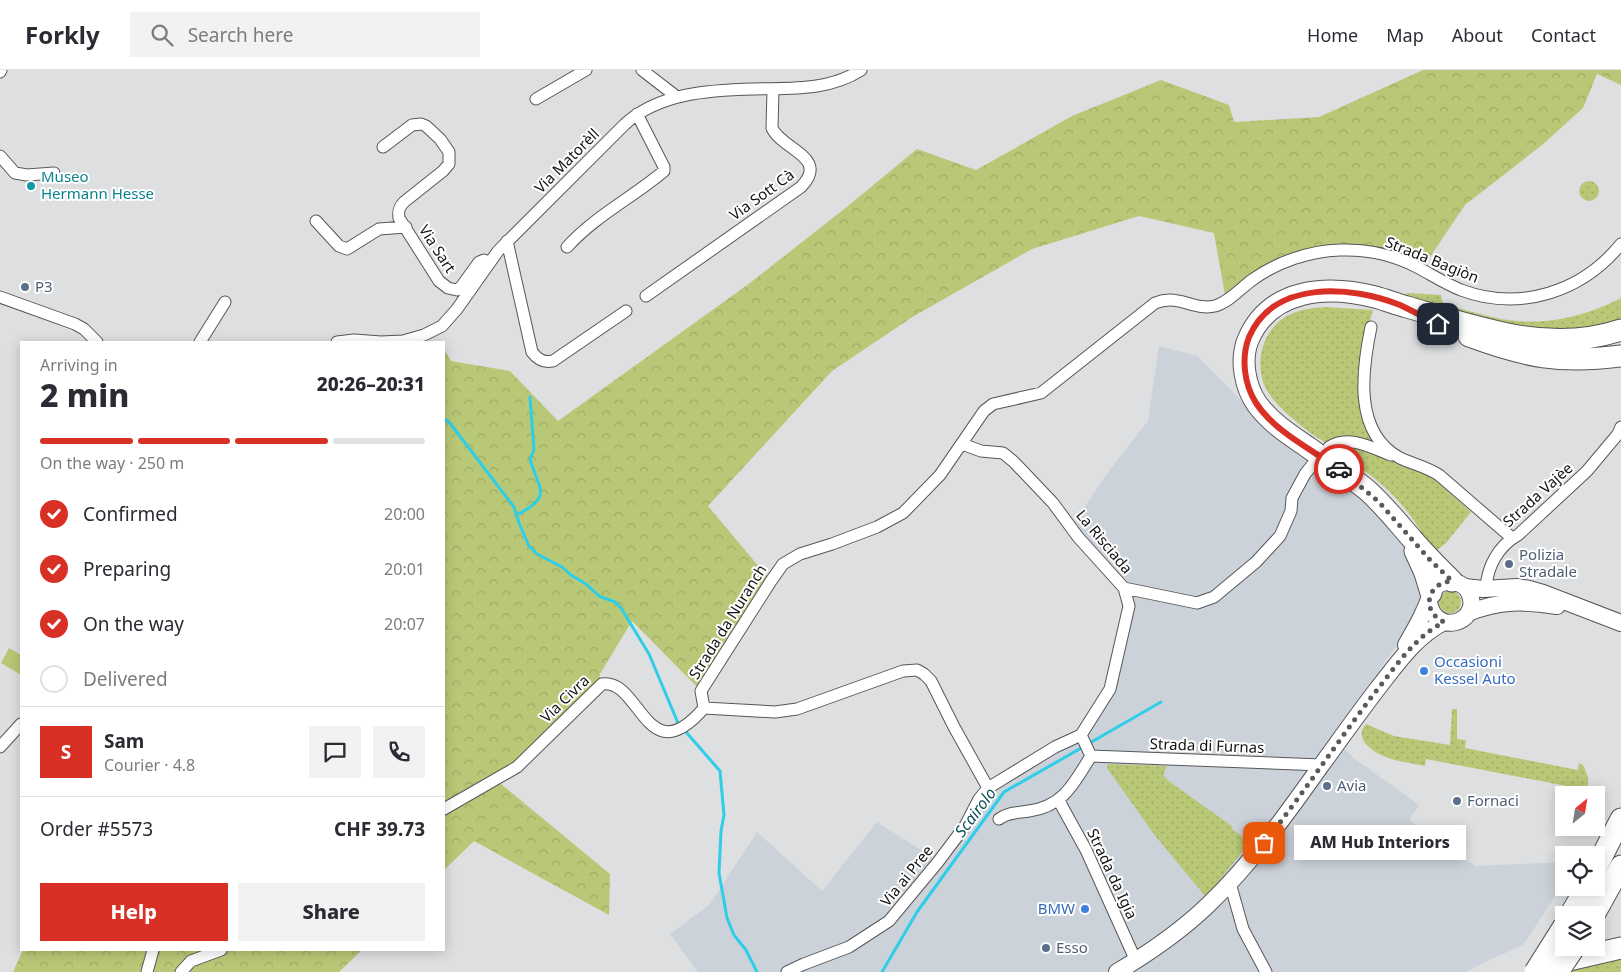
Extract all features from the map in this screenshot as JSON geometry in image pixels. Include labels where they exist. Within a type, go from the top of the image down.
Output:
[{"type":"highway","points":[[1458,584],[1430,560],[1369,492],[1283,430],[1264,412],[1250,392],[1246,380],[1244,362],[1247,343],[1259,320],[1287,298],[1312,293],[1338,292],[1375,297],[1478,327],[1538,339],[1580,339],[1607,335],[1621,330]]},
{"type":"highway","points":[[1401,306],[1438,324],[1518,353],[1565,360],[1592,360],[1621,356]]},
{"type":"highway","points":[[1398,523],[1422,565],[1430,598]]},
{"type":"highway","points":[[1605,850],[1621,819]]},
{"type":"highway","points":[[1599,906],[1621,866]]},
{"type":"highway","points":[[1534,972],[1555,940]]},
{"type":"highway","points":[[1534,972],[1569,960],[1621,948]]},
{"type":"highway","points":[[1558,972],[1569,956]]},
{"type":"main road","points":[[1390,674],[1430,598],[1440,584],[1458,584],[1486,589],[1529,589],[1621,623]]},
{"type":"main road","points":[[1458,584],[1471,599],[1468,613]]},
{"type":"main road","points":[[1430,598],[1434,615],[1444,622],[1450,623],[1460,620],[1468,613],[1490,605],[1520,602],[1584,610]]},
{"type":"main road","points":[[1117,972],[1136,961],[1192,920],[1230,883],[1281,822],[1342,735],[1390,674],[1421,637],[1444,622]]},
{"type":"street","points":[[536,99],[586,70]]},
{"type":"street","points":[[642,70],[677,98]]},
{"type":"street","name":"Via Matorèll","points":[[400,341],[413,339],[442,326],[458,310],[489,262],[507,241],[637,114],[660,103],[677,98],[724,91],[823,86],[843,80],[861,70]]},
{"type":"street","name":"Via Sott Cà","points":[[646,296],[801,188],[808,180],[809,164],[803,154],[780,139],[772,128],[773,90]]},
{"type":"street","points":[[567,247],[578,235],[604,214],[664,172],[664,167],[637,114]]},
{"type":"street","name":"Via Sart","points":[[383,146],[412,125],[421,124],[426,126],[440,139],[449,152],[449,164],[401,206],[398,213],[440,281],[448,288],[457,290],[479,262],[484,260],[489,262]]},
{"type":"street","points":[[0,156],[14,178],[54,173]]},
{"type":"street","name":"Via Sart","points":[[316,221],[339,246],[347,249],[379,229],[406,228]]},
{"type":"street","points":[[507,241],[532,352],[542,361],[553,361],[626,311]]},
{"type":"street","name":"Strada Bagiòn","points":[[993,404],[1040,393],[1155,303],[1171,300],[1200,307],[1215,306],[1230,298],[1270,269],[1309,254],[1342,250],[1379,254],[1404,262],[1469,292],[1506,299],[1547,294],[1576,282],[1597,269],[1621,244]]},
{"type":"street","points":[[0,297],[75,324],[96,341]]},
{"type":"street","points":[[201,341],[224,302]]},
{"type":"street","points":[[1371,327],[1366,352],[1365,409],[1375,433],[1385,446],[1400,458]]},
{"type":"street","name":"Via Matorèll","points":[[346,341],[374,341]]},
{"type":"street","name":"Strada da Nuranch","points":[[704,708],[701,691],[783,564],[800,554],[877,527],[903,513],[940,475],[984,411],[993,404]]},
{"type":"street","name":"Strada Vajèe","points":[[1486,589],[1490,567],[1496,555],[1512,538],[1518,535],[1587,471],[1618,434],[1621,427]]},
{"type":"street","points":[[1329,447],[1343,441],[1353,442],[1431,470],[1512,538]]},
{"type":"street","name":"La Risciada","points":[[962,444],[981,451],[1003,453],[1014,462],[1053,503],[1078,537],[1124,588],[1129,606],[1110,689],[1081,735]]},
{"type":"street","points":[[1124,588],[1197,602],[1214,597],[1256,562],[1280,536],[1291,510],[1292,498],[1305,474],[1313,464]]},
{"type":"street","points":[[704,708],[775,712],[797,709],[903,671],[917,670],[931,681],[988,788]]},
{"type":"street","name":"Via Civra","points":[[445,808],[517,767],[602,684],[613,685],[620,690],[653,726],[664,731],[674,732],[694,719],[704,708]]},
{"type":"street","points":[[0,747],[20,725]]},
{"type":"street","points":[[999,819],[1004,815],[1030,811],[1059,801],[1072,786],[1091,756],[1081,735]]},
{"type":"street","name":"Via ai Pree","points":[[787,972],[849,946],[889,922],[938,862],[988,788],[1055,747],[1081,735]]},
{"type":"street","name":"Strada di Furnas","points":[[1091,756],[1322,765]]},
{"type":"street","name":"Strada da Igia","points":[[1059,801],[1086,850],[1136,961]]},
{"type":"street","points":[[1230,883],[1243,929],[1266,972]]},
{"type":"street","points":[[147,972],[153,951]]},
{"type":"street","points":[[181,972],[191,961],[219,951]]},
{"type":"shaded area","points":[[1159,346],[1197,356],[1247,406],[1359,495],[1395,531],[1414,558],[1424,585],[1420,613],[1335,731],[1342,735],[1337,742],[1355,759],[1419,805],[1409,820],[1475,866],[1555,862],[1555,896],[1523,945],[1466,972],[698,972],[670,934],[710,904],[757,832],[822,891],[877,822],[938,861],[988,788],[1081,735],[1110,689],[1129,606],[1124,588],[1071,527],[1109,471],[1148,421]]},
{"type":"green space","points":[[1423,70],[1621,70],[1621,85],[1597,74],[1583,108],[1542,145],[1465,205],[1424,266],[1407,258],[1310,249],[1225,295],[1214,233],[1139,216],[1032,249],[914,316],[832,371],[708,506],[771,581],[701,691],[632,621],[600,674],[599,686],[495,779],[610,874],[609,915],[474,841],[445,869],[445,351],[451,361],[510,371],[558,421],[750,283],[917,149],[976,170],[1072,116],[1161,80],[1229,105],[1234,122],[1319,117]]},
{"type":"green space","points":[[1589,181],[1596,184],[1599,191],[1596,198],[1589,201],[1582,198],[1579,191],[1582,184]]},
{"type":"green space","points":[[1408,293],[1441,295],[1442,302],[1447,305],[1492,317],[1522,322],[1566,318],[1594,310],[1621,298],[1621,323],[1573,333],[1510,327],[1403,295]]},
{"type":"green space","points":[[1325,307],[1373,310],[1365,338],[1361,374],[1360,411],[1373,434],[1386,449],[1345,446],[1325,442],[1292,418],[1266,389],[1260,368],[1261,357],[1267,336],[1273,327],[1295,312]]},
{"type":"green space","points":[[1347,444],[1422,468],[1471,512],[1446,543],[1435,552],[1410,515],[1390,492],[1363,469],[1333,448]]},
{"type":"green space","points":[[1450,591],[1458,594],[1461,602],[1458,610],[1450,613],[1442,610],[1439,602],[1442,594]]},
{"type":"green space","points":[[9,648],[20,654],[20,674],[1,663]]},
{"type":"green space","points":[[1452,709],[1457,709],[1457,739],[1466,740],[1465,748],[1578,770],[1579,763],[1584,766],[1588,785],[1566,786],[1426,759],[1425,766],[1400,761],[1375,752],[1366,744],[1362,734],[1366,724],[1394,736],[1450,745]]},
{"type":"green space","points":[[1108,764],[1167,766],[1163,775],[1170,782],[1232,826],[1232,829],[1250,842],[1206,897],[1156,837],[1107,768]]},
{"type":"green space","points":[[23,951],[361,951],[339,972],[13,972]]},
{"type":"green space","points":[[1621,956],[1621,972],[1569,972],[1573,966]]},
{"type":"waterway","points":[[517,515],[535,503],[540,492],[530,459],[534,450],[530,397]]},
{"type":"waterway","points":[[445,420],[449,422],[514,507],[529,546],[537,554],[562,567],[586,584],[599,596],[615,602],[621,608],[649,654],[678,723]]},
{"type":"waterway","name":"Scairolo","points":[[1088,744],[1161,702]]},
{"type":"waterway","points":[[686,732],[720,771],[724,815],[721,831],[719,873],[727,918],[734,935],[746,950],[757,972]]},
{"type":"waterway","name":"Scairolo","points":[[882,972],[917,912],[1004,792],[1083,747]]},
{"type":"way so far","points":[[1264,843],[1342,735],[1415,643],[1434,627],[1444,622],[1438,620],[1434,615],[1430,609],[1429,602],[1431,593],[1435,588],[1440,584],[1452,581],[1430,560],[1369,492],[1339,469]]},
{"type":"place","name":"Museo Hermann Hesse","points":[[31,186]]},
{"type":"place","name":"P3","points":[[25,287]]},
{"type":"place","name":"Polizia Stradale","points":[[1509,564]]},
{"type":"place","name":"Occasioni Kessel Auto","points":[[1424,671]]},
{"type":"place","name":"Avia","points":[[1327,786]]},
{"type":"place","name":"Fornaci","points":[[1457,801]]},
{"type":"place","name":"AM Hub Interiors","points":[[1264,843]]},
{"type":"place","name":"BMW","points":[[1085,909]]},
{"type":"place","name":"Esso","points":[[1046,948]]},
{"type":"route","points":[[1339,469],[1273,422],[1250,392],[1246,380],[1244,356],[1247,343],[1259,320],[1266,312],[1287,298],[1324,292],[1338,292],[1375,297],[1401,306],[1438,324]]}]
